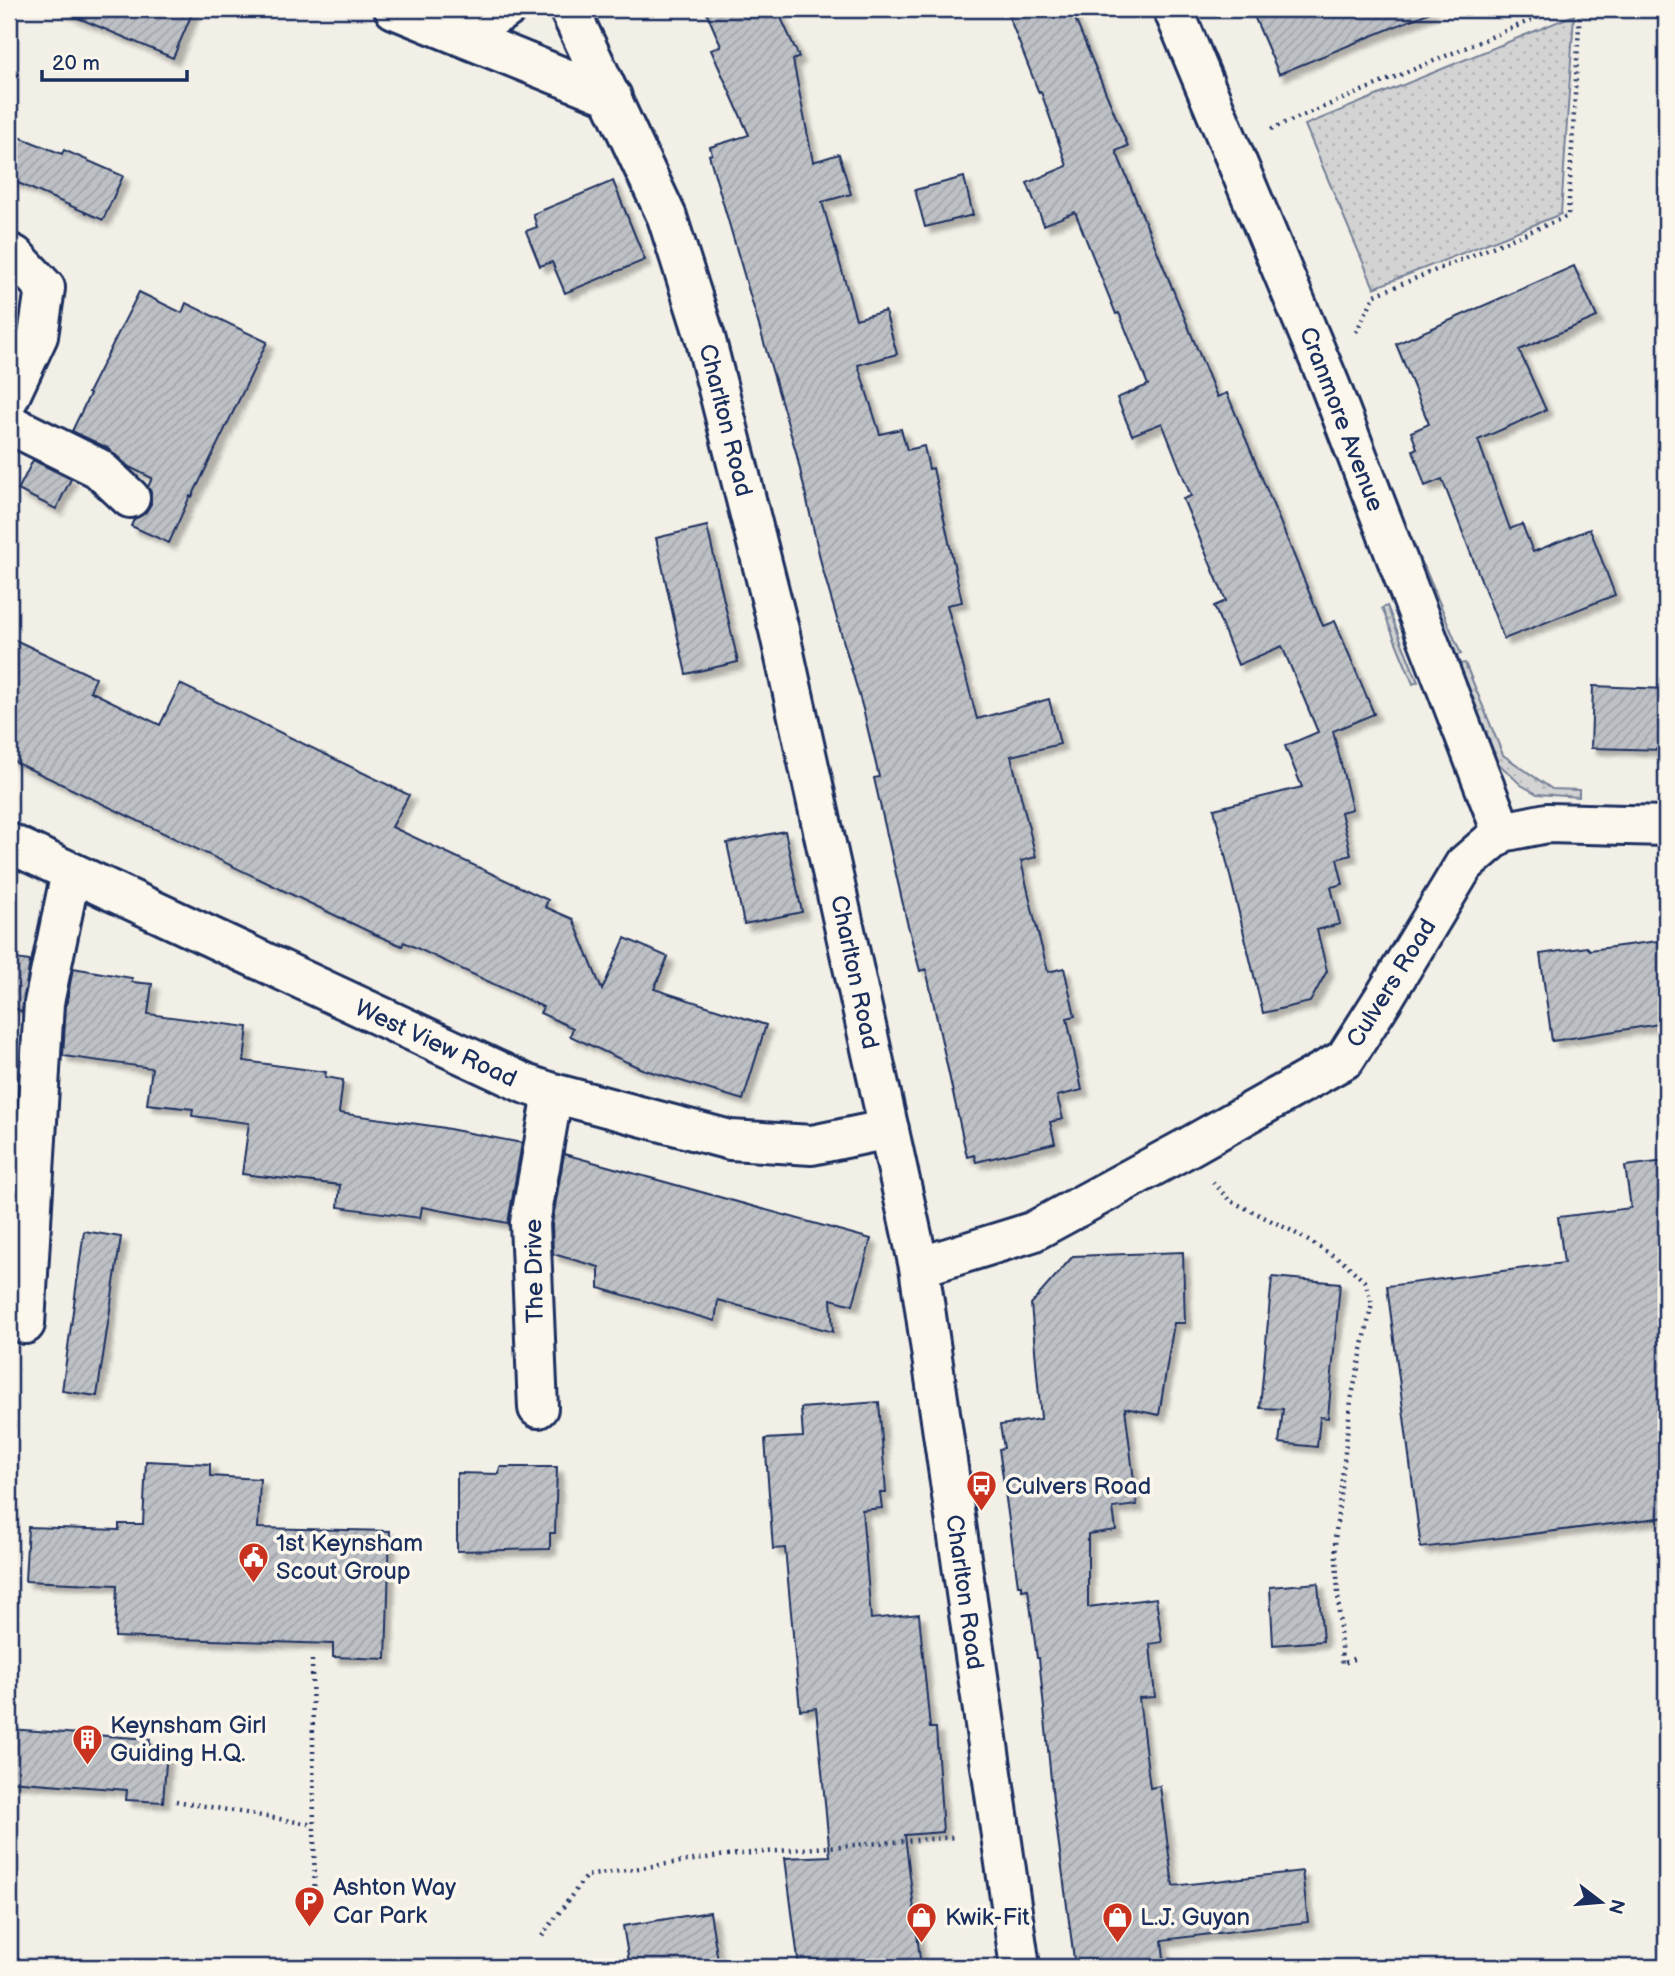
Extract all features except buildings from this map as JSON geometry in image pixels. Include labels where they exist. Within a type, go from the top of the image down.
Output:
[{"type":"street","points":[[394,9],[612,97]]},
{"type":"street","points":[[459,35],[506,9]]},
{"type":"street","name":"Charlton Road","points":[[569,9],[667,217],[705,337],[782,643],[919,1267],[1020,1967]]},
{"type":"street","name":"Cranmore Avenue","points":[[1173,9],[1330,385],[1502,832]]},
{"type":"street","points":[[9,253],[45,288],[38,336],[9,398]]},
{"type":"street","points":[[9,424],[98,468],[130,498]]},
{"type":"street","name":"Culvers Road","points":[[919,1267],[1032,1232],[1345,1059],[1464,865],[1502,832],[1547,823],[1666,826]]},
{"type":"street","name":"West View Road","points":[[9,843],[526,1084],[553,1093],[730,1140],[812,1145],[889,1129]]},
{"type":"street","points":[[25,1324],[44,1003],[71,872]]},
{"type":"street","name":"The Drive","points":[[538,1408],[530,1223],[553,1093]]},
{"type":"path","points":[[1231,146],[1558,9]]},
{"type":"path","points":[[1330,385],[1375,295],[1568,216],[1580,9]]},
{"type":"path","points":[[1185,1149],[1229,1200],[1290,1230],[1344,1262],[1365,1282],[1373,1304],[1351,1400],[1335,1540],[1342,1664],[1358,1657]]},
{"type":"path","points":[[312,1660],[315,1917]]},
{"type":"path","points":[[176,1801],[314,1825]]},
{"type":"path","points":[[542,1936],[586,1876],[727,1855],[999,1834]]},
{"type":"shaded area","points":[[1574,15],[1561,214],[1374,288],[1305,125]]},
{"type":"shaded area","points":[[1424,566],[1461,654],[1454,656],[1418,569]]},
{"type":"shaded area","points":[[1387,606],[1418,682],[1413,684],[1382,608]]},
{"type":"shaded area","points":[[1465,663],[1503,755],[1552,789],[1579,790],[1579,797],[1537,794],[1521,785],[1498,763],[1459,664]]},
{"type":"place","name":"Culvers Road","points":[[982,1513]]},
{"type":"place","name":"1st Keynsham Scout Group","points":[[253,1584]]},
{"type":"place","name":"Keynsham Girl Guiding H.Q.","points":[[87,1766]]},
{"type":"place","name":"Ashton Way Car Park","points":[[310,1928]]},
{"type":"place","name":"Kwik-Fit","points":[[922,1944]]},
{"type":"place","name":"L.J. Guyan","points":[[1117,1944]]}]
